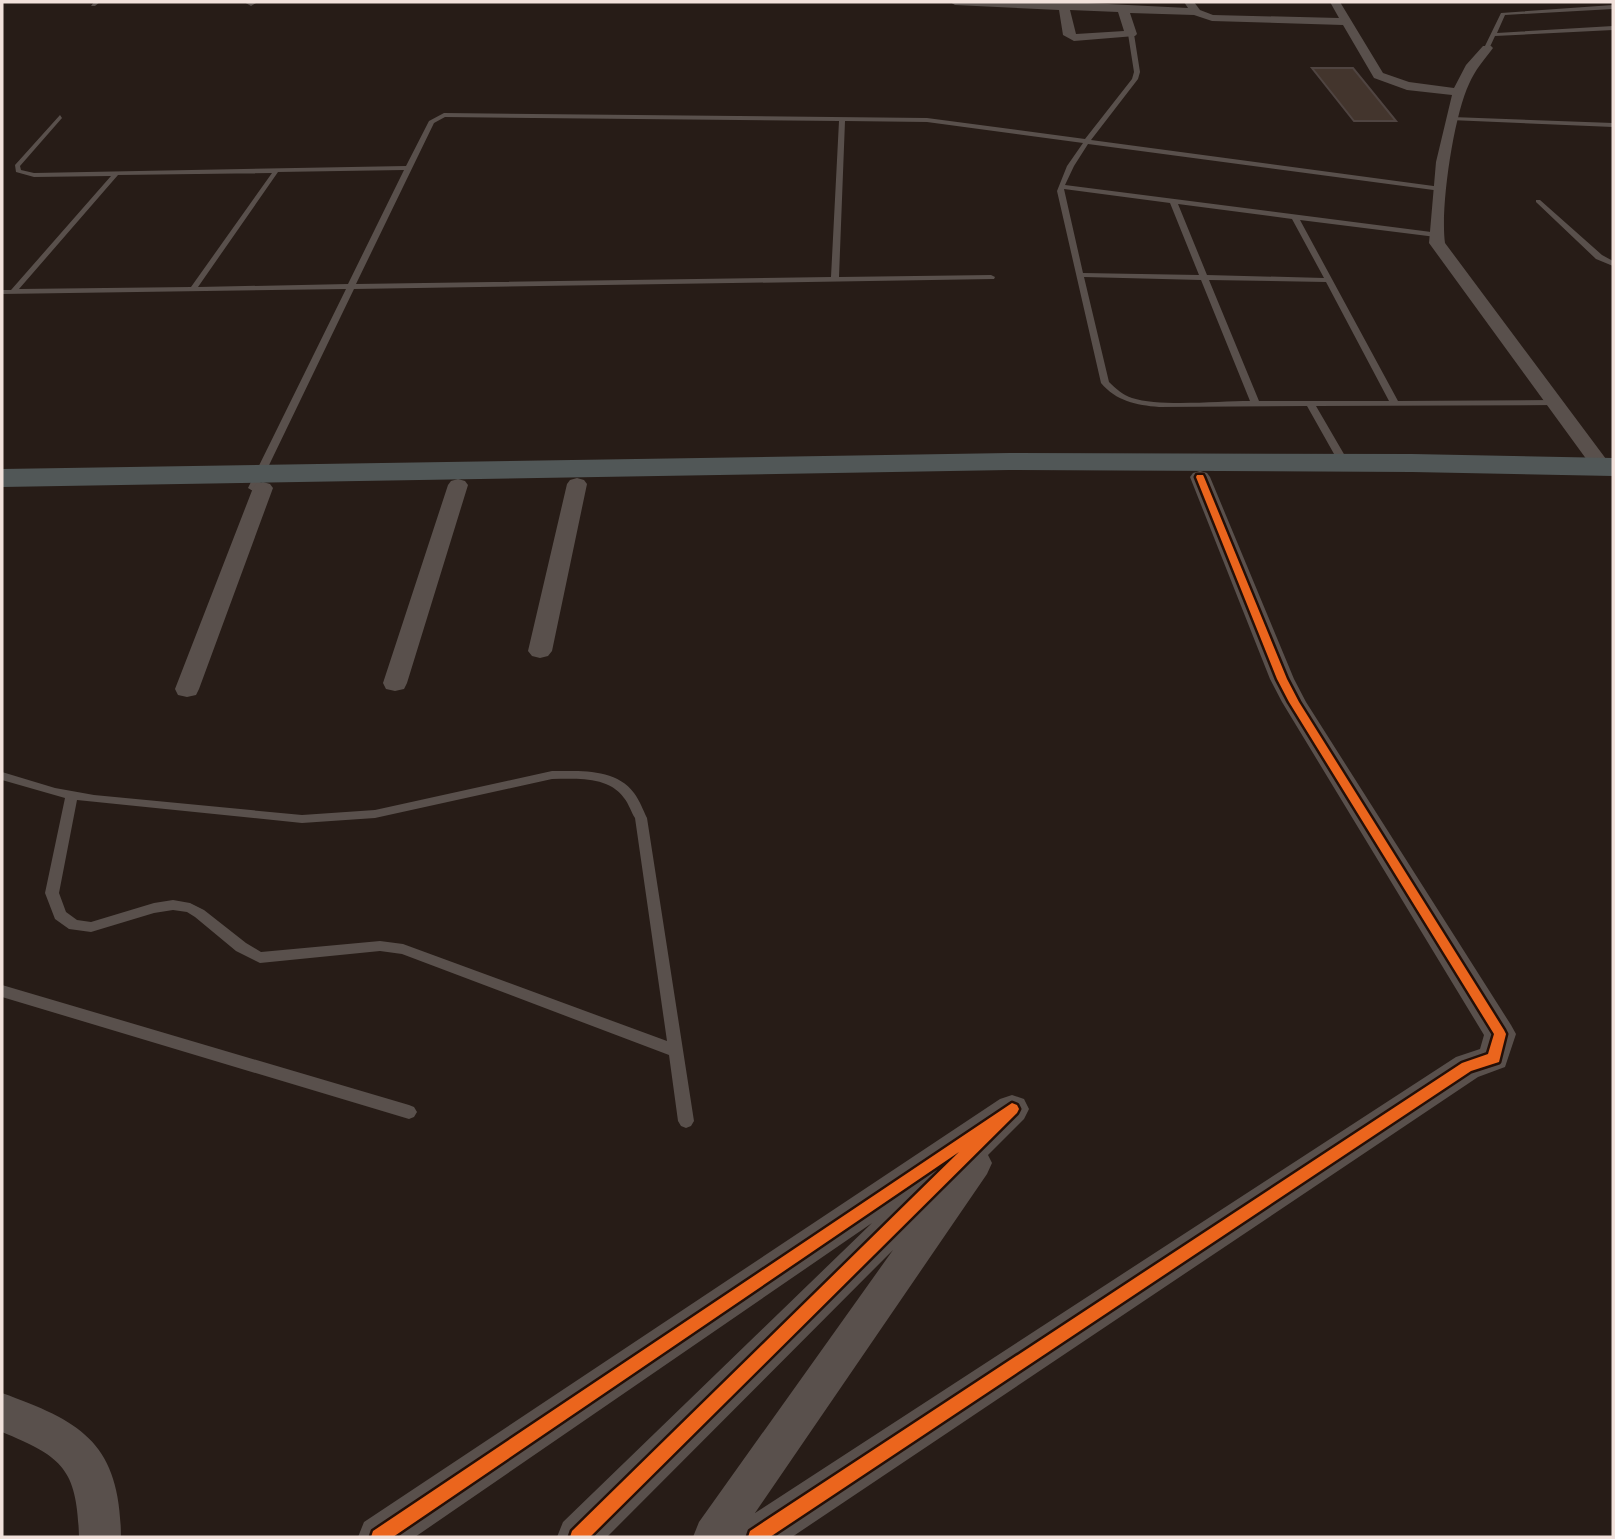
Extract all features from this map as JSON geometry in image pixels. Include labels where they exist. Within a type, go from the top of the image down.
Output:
[{"type":"main road","points":[[2,492],[1063,460],[1343,461],[1609,473]]},
{"type":"main road","points":[[2,478],[457,485],[1609,473]]},
{"type":"street","points":[[955,2],[1012,7],[1064,4],[1196,12],[1223,19],[1347,22]]},
{"type":"street","points":[[1189,2],[1196,12]]},
{"type":"street","points":[[1335,2],[1375,71],[1399,84],[1460,92]]},
{"type":"street","points":[[1064,4],[1070,37],[1080,38],[1130,34],[1123,9]]},
{"type":"street","points":[[1490,42],[1478,56],[1449,115],[1436,236],[1442,251],[1609,473]]},
{"type":"street","points":[[1399,84],[1397,93],[1402,99]]},
{"type":"street","points":[[756,1537],[1467,1067],[1494,1058],[1500,1034],[1282,679],[1200,477]]},
{"type":"street","points":[[187,689],[259,483]]},
{"type":"street","points":[[540,651],[577,484]]},
{"type":"street","points":[[394,683],[457,485]]},
{"type":"street","points":[[379,1537],[1012,1109]]},
{"type":"street","points":[[578,1537],[1012,1109]]},
{"type":"street","points":[[714,1537],[1012,1109]]},
{"type":"street","points":[[2,1412],[43,1429],[78,1454],[94,1487],[100,1537]]},
{"type":"lane","points":[[1490,42],[1502,16],[1509,13],[1613,7]]},
{"type":"lane","points":[[1490,42],[1613,28]]},
{"type":"lane","points":[[1130,34],[1136,76],[1088,141],[1061,187],[1105,383],[1110,389],[1124,398],[1140,403],[1554,402]]},
{"type":"lane","points":[[259,483],[431,122],[444,115],[842,118],[951,122],[1441,189]]},
{"type":"lane","points":[[1449,115],[1613,125]]},
{"type":"lane","points":[[60,117],[17,166],[18,171],[34,175],[408,168]]},
{"type":"lane","points":[[835,278],[842,118]]},
{"type":"lane","points":[[193,289],[276,171]]},
{"type":"lane","points":[[13,292],[117,173]]},
{"type":"lane","points":[[1061,187],[1436,236]]},
{"type":"lane","points":[[1173,201],[1255,403]]},
{"type":"lane","points":[[1538,201],[1599,257],[1613,264]]},
{"type":"lane","points":[[1295,217],[1395,403]]},
{"type":"lane","points":[[1080,275],[1328,280]]},
{"type":"lane","points":[[2,292],[991,277]]},
{"type":"lane","points":[[1310,403],[1343,461]]},
{"type":"lane","points":[[2,776],[72,795],[302,820],[376,814],[552,775],[584,775],[613,781],[629,795],[641,818],[686,1121]]},
{"type":"lane","points":[[72,795],[52,893],[55,909],[66,922],[79,926],[107,925],[160,906],[175,904],[190,908],[247,953],[260,958],[370,946],[403,949],[676,1051]]},
{"type":"lane","points":[[2,991],[409,1112]]},
{"type":"building","points":[[1312,68],[1353,68],[1396,121],[1354,121]]},
{"type":"cycle path","points":[[756,1537],[1467,1067],[1494,1058],[1500,1034],[1282,679],[1200,477]]},
{"type":"cycle path","points":[[379,1537],[1012,1109],[578,1537]]}]
